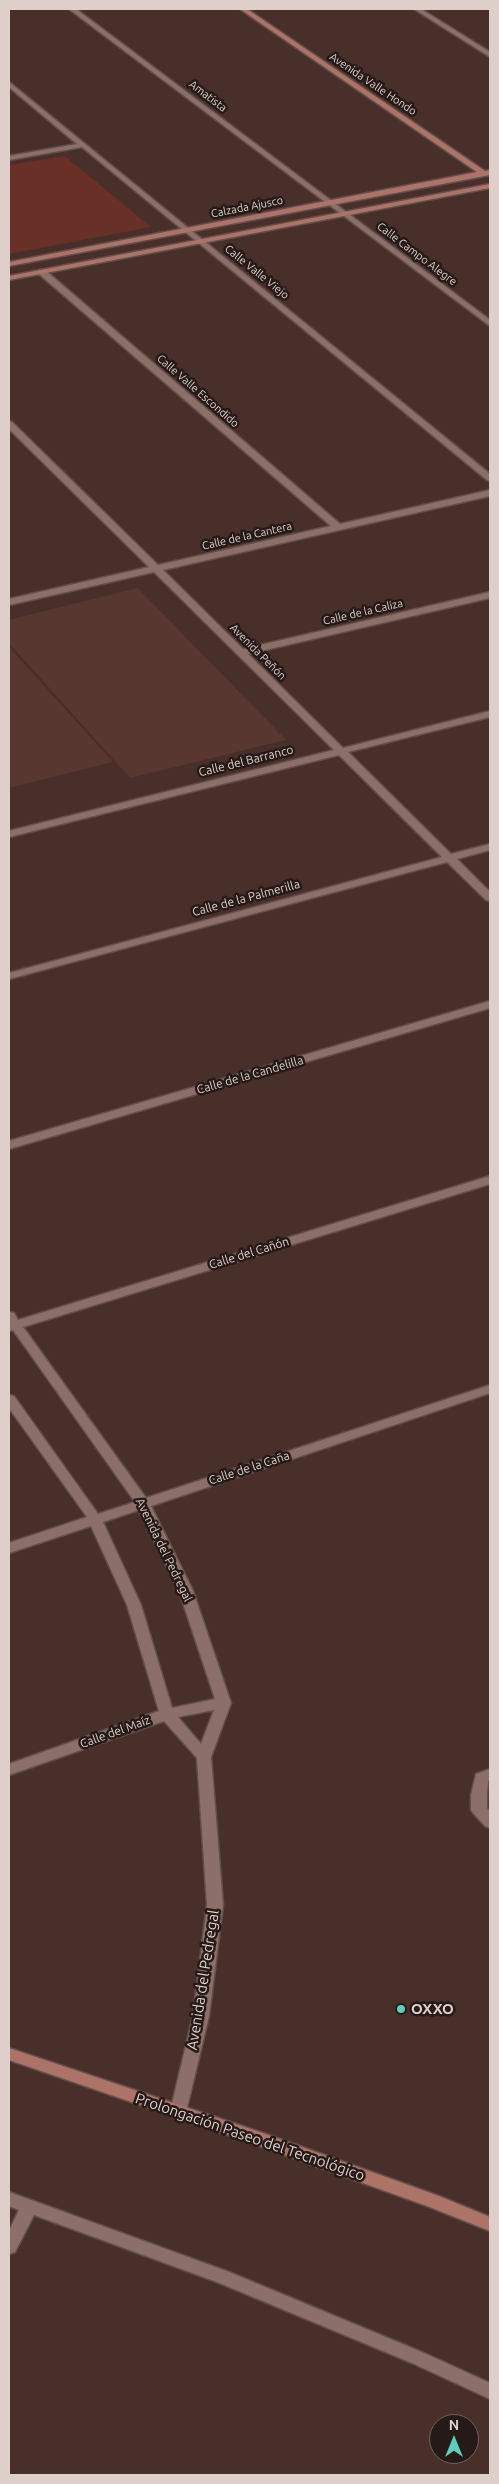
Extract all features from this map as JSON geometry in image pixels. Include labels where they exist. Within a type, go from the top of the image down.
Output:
[{"type":"street","name":"Amatista","points":[[72,9],[331,202]]},
{"type":"street","name":"Avenida Valle Hondo","points":[[243,9],[488,174]]},
{"type":"street","points":[[417,9],[490,55]]},
{"type":"street","name":"Calle Valle Viejo","points":[[9,84],[490,478]]},
{"type":"street","points":[[9,158],[83,145]]},
{"type":"street","name":"Calzada Ajusco","points":[[9,264],[488,174]]},
{"type":"street","name":"Calzada Ajusco","points":[[9,278],[490,186]]},
{"type":"street","name":"Calle Campo Alegre","points":[[331,202],[490,324]]},
{"type":"street","name":"Calle Valle Escondido","points":[[42,272],[338,527]]},
{"type":"street","name":"Avenida Peñón","points":[[9,424],[490,898]]},
{"type":"street","name":"Calle de la Cantera","points":[[9,602],[490,493]]},
{"type":"street","name":"Calle de la Caliza","points":[[241,653],[490,595]]},
{"type":"street","name":"Calle del Barranco","points":[[9,834],[490,714]]},
{"type":"street","name":"Calle de la Palmerilla","points":[[9,976],[490,847]]},
{"type":"street","name":"Calle de la Candelilla","points":[[9,1145],[490,1004]]},
{"type":"street","name":"Calle del Cañón","points":[[11,1323],[490,1180]]},
{"type":"street","name":"Avenida del Pedregal","points":[[11,1323],[143,1503],[186,1591],[224,1703],[204,1756],[215,1905],[201,2016],[178,2112]]},
{"type":"street","name":"Calle de la Caña","points":[[9,1548],[490,1389]]},
{"type":"street","points":[[9,1399],[95,1519],[134,1605],[168,1714],[204,1756]]},
{"type":"street","name":"Calle del Maíz","points":[[9,1770],[168,1714],[224,1703]]},
{"type":"street","points":[[490,1774],[481,1778],[479,1795],[479,1810],[490,1822]]},
{"type":"street","name":"Prolongación Paseo del Tecnológico","points":[[9,2054],[424,2197],[490,2224]]},
{"type":"street","points":[[9,2199],[222,2277],[418,2358],[490,2391]]},
{"type":"street","points":[[9,2247],[30,2206]]},
{"type":"shaded area","points":[[65,156],[151,227],[9,254],[9,165]]},
{"type":"shaded area","points":[[138,588],[286,740],[130,778],[9,643],[9,620]]},
{"type":"shaded area","points":[[9,647],[113,762],[9,788]]},
{"type":"place","name":"OXXO","points":[[401,2009]]}]
